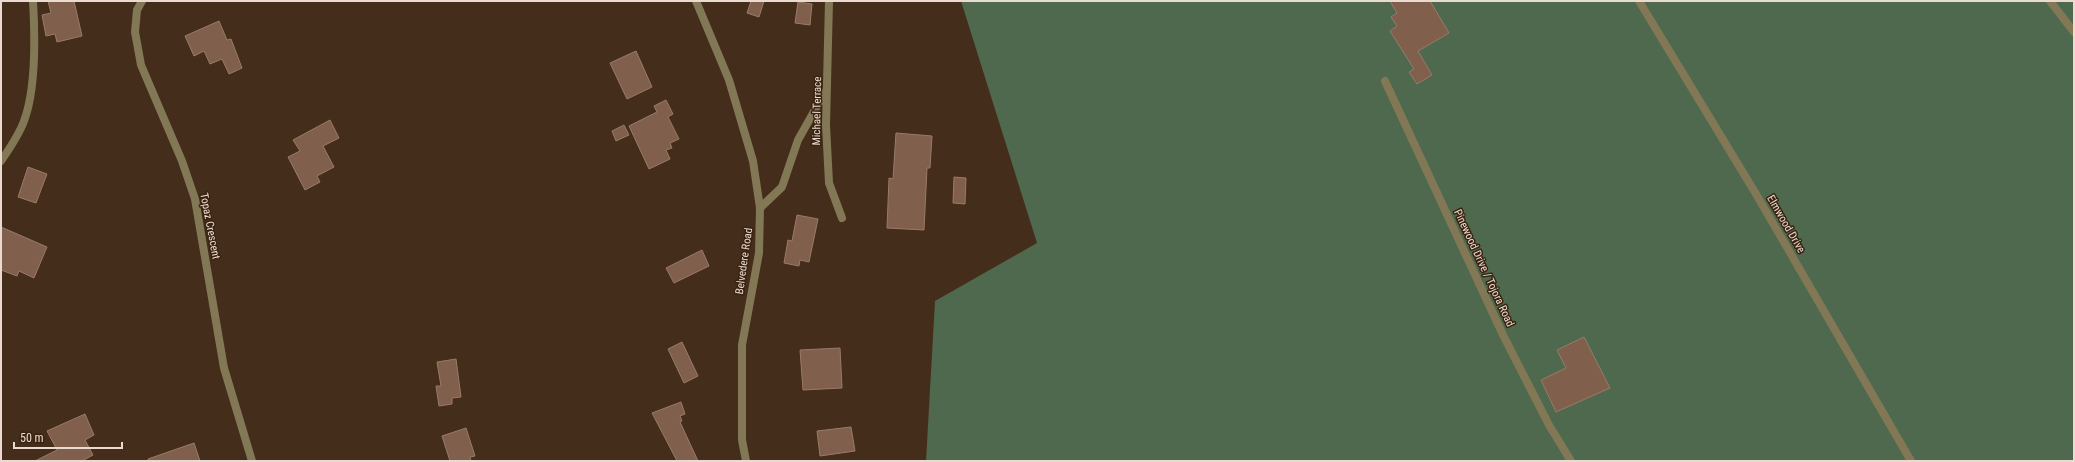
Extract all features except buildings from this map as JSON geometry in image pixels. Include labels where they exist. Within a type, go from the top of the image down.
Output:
[{"type":"street","points":[[1,161],[15,140],[24,121],[29,103],[33,56],[33,1]]},
{"type":"street","name":"Topaz Crescent","points":[[142,1],[137,10],[135,32],[141,64],[182,161],[194,199],[224,368],[252,461]]},
{"type":"street","name":"Belvedere Road","points":[[696,1],[729,80],[753,161],[760,208],[759,253],[742,345],[742,440],[746,461]]},
{"type":"street","name":"Michael Terrace","points":[[829,1],[826,125],[829,183],[842,218]]},
{"type":"street","name":"Elmwood Drive","points":[[1639,1],[1756,194],[1911,461]]},
{"type":"street","points":[[2050,1],[2074,32]]},
{"type":"street","name":"Pinewood Drive / Tojora Road","points":[[1385,81],[1503,335],[1549,425],[1571,461]]},
{"type":"street","points":[[760,208],[782,188],[798,140],[822,100],[828,82]]},
{"type":"green space","points":[[961,1],[2074,1],[2074,461],[926,461],[935,301],[1037,243]]}]
